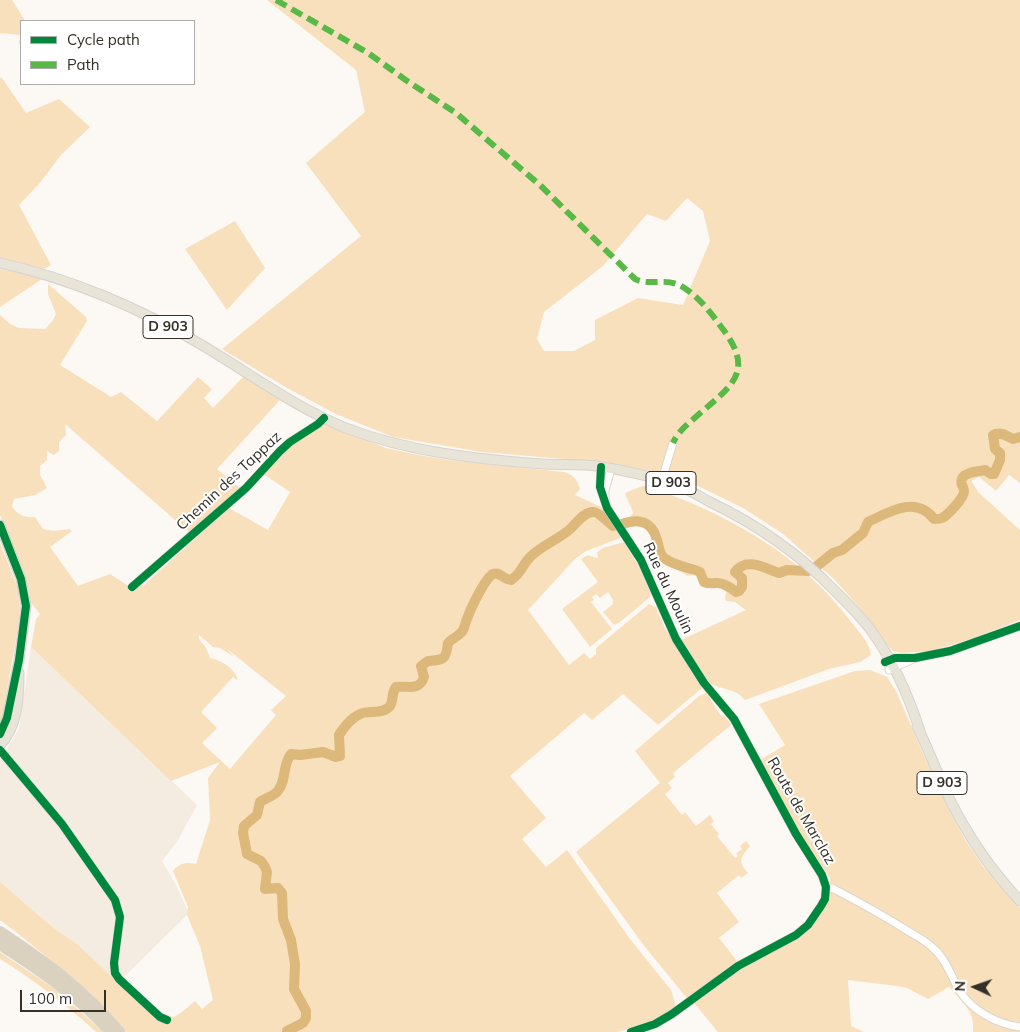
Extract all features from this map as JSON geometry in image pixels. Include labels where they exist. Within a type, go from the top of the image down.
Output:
[{"type":"highway","points":[[0,932],[61,975],[93,1004],[119,1032]]},
{"type":"highway","points":[[0,944],[42,971],[64,988],[110,1032]]},
{"type":"main road","name":"D 903","points":[[0,263],[54,277],[151,318],[198,343],[324,418],[378,439],[421,450],[466,457],[546,464],[575,464],[684,488],[738,515],[778,541],[806,563],[836,592],[866,632],[889,665],[941,780],[965,826],[991,866],[1020,901]]},
{"type":"main road","points":[[0,524],[20,576],[26,598],[26,617],[19,660],[7,718],[0,734]]},
{"type":"main road","points":[[0,745],[8,735],[14,720],[19,685],[19,660]]},
{"type":"street","name":"Chemin des Tappaz","points":[[132,587],[246,488],[290,442],[324,418]]},
{"type":"street","points":[[661,483],[674,443]]},
{"type":"street","name":"Rue du Moulin","points":[[600,470],[600,487],[609,512],[641,560],[664,614],[684,652],[704,683],[730,714]]},
{"type":"street","points":[[605,502],[605,490],[611,472]]},
{"type":"street","points":[[889,665],[956,650],[1020,626]]},
{"type":"street","name":"Route de Marclaz","points":[[631,1032],[654,1024],[672,1014],[744,962],[796,935],[808,925],[825,899],[826,887],[822,876],[796,834],[730,714]]},
{"type":"street","points":[[0,750],[62,824],[115,900],[120,917],[114,966],[117,976],[160,1017],[167,1020]]},
{"type":"street","name":"Route de Marclaz","points":[[826,887],[834,889],[865,906],[930,945],[942,957],[960,991],[969,1002],[991,1018],[1020,1027]]},
{"type":"shaded area","points":[[0,0],[12,0],[24,20],[20,20],[20,35],[0,33]]},
{"type":"shaded area","points":[[267,0],[1020,0],[1020,483],[1009,475],[996,491],[979,477],[972,480],[972,482],[978,492],[1020,530],[1020,620],[971,639],[931,651],[902,653],[893,651],[859,607],[834,579],[783,534],[743,508],[698,486],[651,471],[564,459],[482,452],[393,437],[336,414],[287,388],[222,349],[361,236],[306,163],[365,112],[356,70]],"holes":[[[687,198],[703,211],[710,241],[683,305],[638,298],[595,320],[595,340],[574,351],[544,351],[537,339],[544,312],[603,266],[647,214],[666,221]]]},
{"type":"shaded area","points":[[0,78],[2,78],[26,113],[59,99],[90,127],[61,155],[39,184],[19,205],[51,265],[44,269],[0,260]]},
{"type":"shaded area","points":[[235,221],[265,268],[227,310],[185,249]]},
{"type":"shaded area","points":[[0,269],[38,277],[42,279],[0,307]]},
{"type":"shaded area","points":[[48,284],[86,317],[87,321],[60,365],[111,397],[121,392],[157,421],[198,377],[212,389],[204,398],[213,408],[245,375],[281,399],[217,469],[241,489],[190,533],[65,424],[66,435],[59,442],[59,451],[54,455],[47,451],[47,460],[40,466],[40,475],[47,488],[35,495],[14,499],[12,506],[16,512],[22,515],[35,517],[43,529],[54,531],[69,529],[72,531],[50,547],[78,586],[110,574],[130,587],[135,582],[143,586],[229,508],[268,530],[290,492],[262,473],[293,443],[324,423],[386,448],[418,455],[564,472],[573,476],[578,483],[580,489],[575,495],[601,507],[621,536],[620,538],[586,551],[575,559],[528,610],[569,665],[584,653],[590,659],[596,654],[596,648],[649,604],[656,607],[665,628],[702,688],[658,725],[623,694],[592,720],[584,713],[510,776],[546,818],[522,839],[546,867],[567,850],[630,939],[671,990],[676,1007],[654,1020],[618,1032],[125,1032],[66,973],[0,920],[0,882],[55,929],[77,944],[113,978],[123,978],[163,1015],[174,1017],[195,1001],[202,1009],[213,1000],[200,946],[187,915],[188,907],[173,871],[183,864],[196,864],[210,820],[208,778],[220,762],[171,781],[31,647],[36,619],[40,614],[31,603],[28,585],[0,515],[0,315],[10,324],[19,328],[45,329],[56,314],[48,294]],"holes":[[[199,635],[213,647],[220,648],[234,657],[227,649],[286,696],[271,710],[276,715],[230,769],[202,743],[217,728],[201,712],[233,677],[238,681],[237,677],[227,666],[210,658],[206,648],[199,639]]]},
{"type":"shaded area","points":[[642,486],[705,509],[733,523],[786,556],[832,598],[864,638],[869,646],[871,655],[860,662],[829,669],[745,700],[733,691],[710,683],[698,669],[681,640],[746,610],[735,602],[726,601],[726,592],[718,585],[709,588],[702,585],[696,573],[688,576],[664,562],[659,556],[655,538],[649,530],[639,526],[623,526],[621,523],[627,520],[633,513],[625,493]]},
{"type":"shaded area","points":[[624,542],[639,566],[651,594],[650,597],[614,625],[603,612],[613,604],[613,600],[608,592],[600,598],[596,594],[592,597],[594,600],[591,602],[612,629],[590,647],[562,609],[598,582],[581,559],[588,555],[596,558],[598,557],[597,552],[603,548]]},
{"type":"shaded area","points":[[0,543],[17,586],[20,609],[0,724]]},
{"type":"shaded area","points":[[31,647],[197,805],[177,842],[162,861],[188,911],[187,915],[123,978],[113,979],[77,944],[55,929],[0,882],[0,761],[19,728]]},
{"type":"shaded area","points":[[870,670],[887,677],[897,693],[948,808],[964,838],[983,866],[1020,908],[1020,1032],[973,1032],[970,1012],[949,987],[928,999],[907,988],[848,980],[851,1026],[864,1032],[718,1032],[694,1003],[750,962],[808,929],[819,916],[829,897],[830,878],[798,831],[760,760],[785,745],[759,704],[855,671]]},
{"type":"shaded area","points":[[706,693],[721,716],[723,715],[732,724],[673,773],[675,777],[668,783],[672,788],[665,794],[682,815],[685,812],[696,826],[710,815],[714,821],[711,824],[719,834],[717,836],[735,858],[738,856],[736,853],[742,849],[740,846],[746,841],[750,846],[741,859],[742,865],[748,873],[741,878],[739,875],[717,893],[739,922],[719,938],[737,961],[689,998],[686,997],[645,947],[576,852],[660,783],[635,751],[699,696]]},
{"type":"shaded area","points":[[0,952],[58,991],[103,1032],[96,1032],[50,993],[0,959]]},
{"type":"waterway","points":[[817,566],[833,553],[842,550],[863,533],[868,522],[893,510],[911,507],[919,508],[927,512],[934,519],[942,518],[952,510],[964,494],[961,481],[965,475],[985,470],[994,474],[1000,460],[1000,453],[995,449],[993,435],[1001,434],[1013,439],[1020,437]]},
{"type":"waterway","points":[[287,1032],[303,1023],[306,1018],[306,1011],[294,989],[295,964],[291,940],[283,919],[282,893],[278,888],[265,889],[267,872],[261,861],[247,854],[243,833],[244,826],[257,815],[260,802],[275,794],[280,788],[286,763],[291,754],[300,755],[323,752],[336,757],[340,756],[339,735],[352,719],[359,714],[387,709],[391,704],[396,687],[412,687],[422,682],[424,677],[421,666],[428,661],[438,660],[445,656],[448,643],[462,632],[478,595],[486,581],[493,574],[495,573],[511,580],[534,553],[564,534],[580,518],[590,512],[596,512],[613,526]]},
{"type":"waterway","points":[[622,524],[639,521],[648,525],[655,534],[660,552],[664,558],[672,563],[700,572],[704,582],[722,584],[736,592],[742,587],[742,578],[735,572],[745,565],[757,565],[779,573],[787,570],[808,571]]},
{"type":"marked path","points":[[276,0],[368,53],[456,113],[541,186],[635,279],[646,282],[674,283],[692,293],[703,304],[732,343],[737,356],[738,367],[730,386],[684,428],[673,443]]},
{"type":"cycle path","points":[[132,587],[246,488],[290,442],[324,418]]},
{"type":"cycle path","points":[[601,467],[600,487],[607,508],[641,560],[676,639],[704,683],[734,719],[796,834],[822,875],[826,887],[825,899],[821,906],[808,925],[796,935],[738,966],[672,1014],[655,1024],[631,1032]]},
{"type":"cycle path","points":[[0,525],[21,579],[26,606],[19,660],[7,718],[0,734]]},
{"type":"cycle path","points":[[885,662],[895,658],[915,658],[950,651],[1020,626]]},
{"type":"cycle path","points":[[0,750],[62,824],[115,900],[120,917],[114,963],[115,973],[160,1017],[167,1020]]}]
